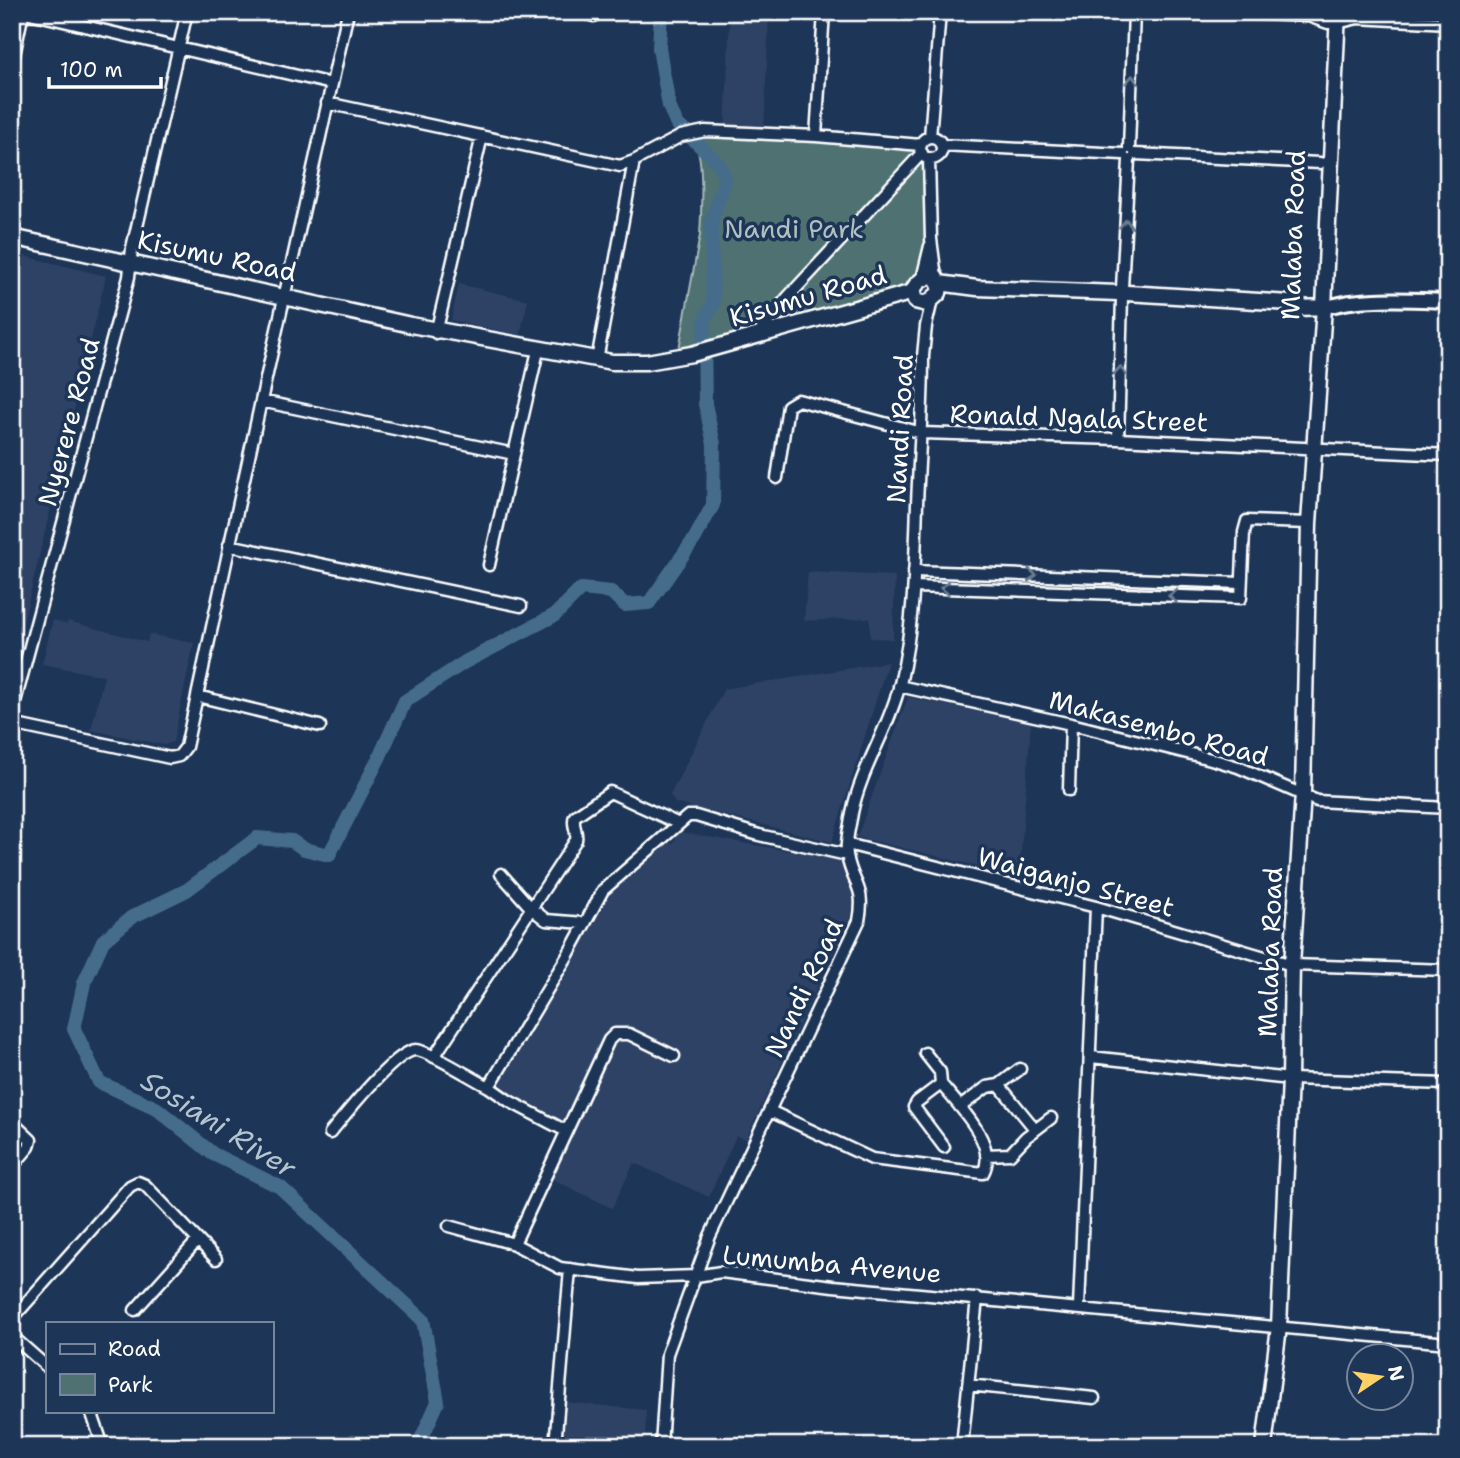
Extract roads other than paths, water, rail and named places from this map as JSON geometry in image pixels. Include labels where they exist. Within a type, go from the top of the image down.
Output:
[{"type":"highway","name":"Malaba Road","points":[[1264,1446],[1279,1327],[1292,965],[1303,793],[1309,523],[1319,303],[1320,163],[1332,16]]},
{"type":"highway","points":[[437,331],[537,355],[607,366],[653,365],[927,291],[977,289],[1122,293],[1290,303],[1299,307],[1319,303],[1332,16]]},
{"type":"highway","name":"Kisumu Road","points":[[12,237],[437,331]]},
{"type":"highway","name":"Kisumu Road","points":[[716,350],[762,334],[927,291]]},
{"type":"highway","points":[[437,331],[597,360],[647,362],[692,356]]},
{"type":"main road","points":[[1319,303],[1338,298],[1347,302],[1448,301]]},
{"type":"street","points":[[12,65],[24,12],[331,84]]},
{"type":"street","name":"Nyerere Road","points":[[12,713],[132,262],[132,248],[187,12]]},
{"type":"street","points":[[12,724],[170,758],[178,756],[186,747],[348,12]]},
{"type":"street","points":[[580,12],[594,16]]},
{"type":"street","points":[[816,136],[824,12]]},
{"type":"street","points":[[930,137],[940,12]]},
{"type":"street","points":[[1118,439],[1134,12]]},
{"type":"street","points":[[1219,12],[1448,23]]},
{"type":"street","points":[[327,103],[620,166],[681,136],[705,131],[816,136],[924,152],[939,155],[942,145],[939,140],[930,137],[924,140],[924,152],[788,297],[762,329],[762,334]]},
{"type":"street","points":[[437,331],[482,136]]},
{"type":"street","points":[[942,145],[1320,163]]},
{"type":"street","name":"Nandi Road","points":[[662,1446],[667,1354],[710,1236],[859,921],[862,896],[847,849],[853,810],[899,686],[909,637],[914,587],[931,239],[924,152]]},
{"type":"street","points":[[597,360],[634,161]]},
{"type":"street","points":[[489,565],[537,355]]},
{"type":"street","points":[[261,401],[514,454]]},
{"type":"street","name":"Ronald Ngala Street","points":[[777,478],[788,406],[793,401],[922,433],[1118,439],[1312,453],[1448,455]]},
{"type":"street","points":[[914,587],[1241,598],[1244,532],[1247,521],[1309,523]]},
{"type":"street","points":[[229,545],[521,606]]},
{"type":"street","points":[[914,571],[1241,583]]},
{"type":"street","name":"Makasembo Road","points":[[899,686],[1071,724],[1211,759],[1303,793],[1317,801],[1448,808]]},
{"type":"street","points":[[197,696],[320,726]]},
{"type":"street","points":[[1069,790],[1071,724]]},
{"type":"street","points":[[434,1057],[576,840],[578,833],[574,823],[575,816],[604,794],[614,792],[679,824],[607,886],[489,1087]]},
{"type":"street","name":"Waiganjo Street","points":[[679,824],[688,816],[696,816],[759,835],[847,849],[1096,907],[1292,965],[1448,970]]},
{"type":"street","points":[[501,874],[531,908],[546,920],[584,923]]},
{"type":"street","points":[[1079,1307],[1096,907]]},
{"type":"street","points":[[514,1244],[609,1040],[615,1034],[629,1034],[674,1056]]},
{"type":"street","points":[[330,1133],[371,1085],[402,1055],[417,1049],[566,1131]]},
{"type":"street","points":[[770,1111],[872,1159],[983,1173],[985,1143],[941,1084],[940,1073],[925,1053]]},
{"type":"street","points":[[1091,1057],[1290,1079],[1448,1084]]},
{"type":"street","points":[[960,1107],[987,1087],[999,1085],[1020,1069]]},
{"type":"street","points":[[941,1084],[914,1107],[944,1147]]},
{"type":"street","points":[[999,1085],[1035,1129]]},
{"type":"street","points":[[986,1155],[1010,1154],[1035,1129],[1051,1118]]},
{"type":"street","points":[[12,1122],[32,1140],[12,1167]]},
{"type":"street","points":[[12,1319],[130,1186],[138,1182],[145,1185],[216,1259]]},
{"type":"street","name":"Lumumba Avenue","points":[[449,1226],[514,1244],[554,1265],[638,1278],[696,1276],[721,1272],[833,1286],[1448,1343]]},
{"type":"street","points":[[135,1310],[198,1240]]},
{"type":"street","points":[[555,1446],[570,1269]]},
{"type":"street","points":[[962,1446],[976,1298]]},
{"type":"street","points":[[12,1336],[46,1366]]},
{"type":"street","points":[[968,1385],[1094,1398]]},
{"type":"street","points":[[91,1412],[103,1446]]},
{"type":"waterway","name":"Sosiani River","points":[[418,1446],[438,1402],[423,1320],[280,1187],[213,1154],[156,1108],[99,1082],[74,1029],[84,983],[103,941],[132,917],[187,890],[257,838],[292,841],[304,849],[329,855],[405,701],[465,662],[555,615],[581,589],[611,592],[625,605],[649,603],[695,538],[713,505],[714,444],[705,404],[704,333],[706,317],[713,305],[711,223],[725,178],[719,164],[676,123],[669,106],[659,48],[661,12]]},
{"type":"park label","name":"Nandi Park","points":[[794,229]]}]
